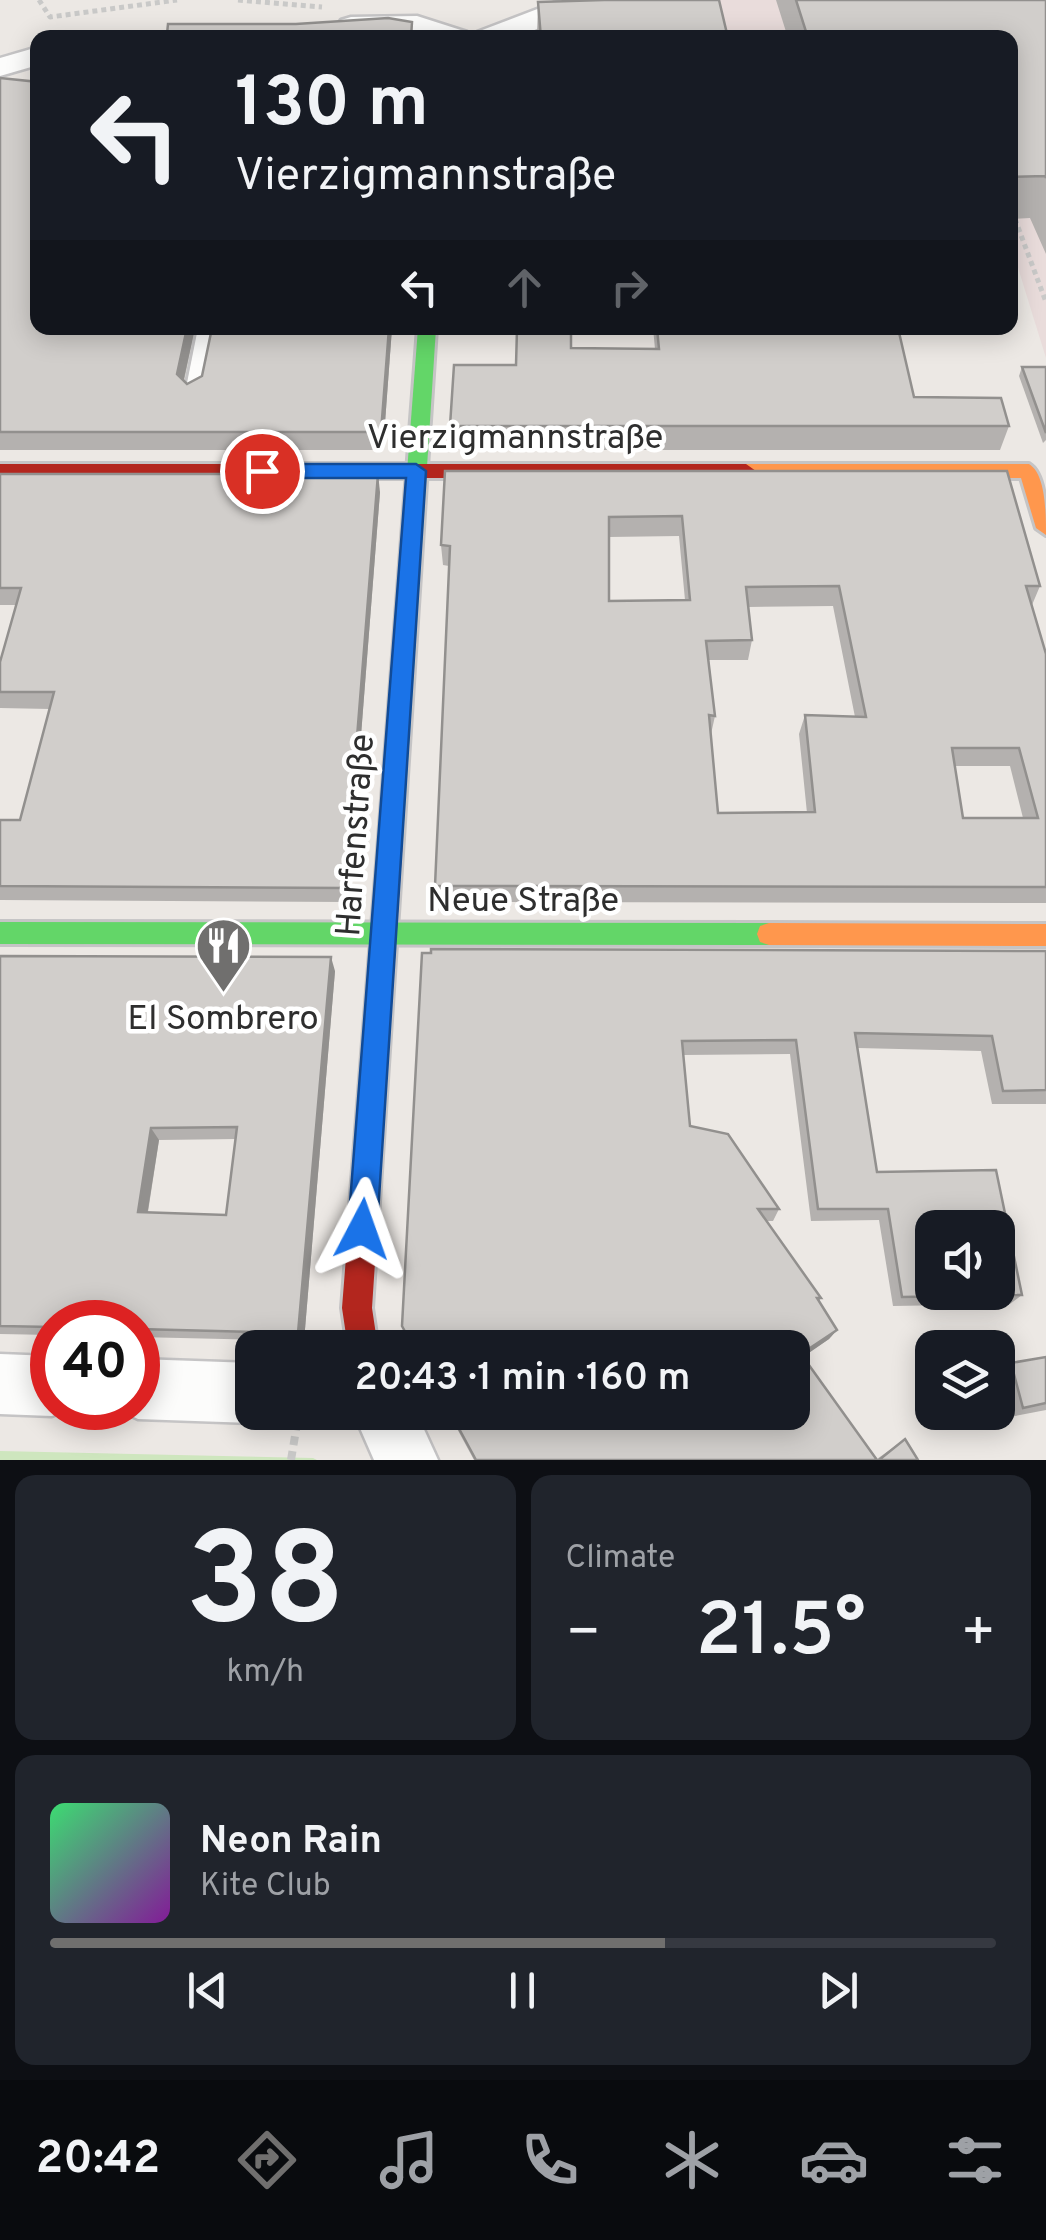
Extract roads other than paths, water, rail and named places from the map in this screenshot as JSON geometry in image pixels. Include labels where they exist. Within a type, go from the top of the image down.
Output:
[{"type":"street","points":[[508,30],[586,0]]},
{"type":"street","points":[[325,17],[417,25],[432,30]]},
{"type":"street","points":[[0,67],[30,58]]},
{"type":"street","name":"Harfenstraße","points":[[360,1330],[357,1308],[426,335]]},
{"type":"street","name":"Vierzigmannstraße","points":[[0,471],[1029,471],[1046,528]]},
{"type":"street","name":"Neue Straße","points":[[0,934],[1046,935]]},
{"type":"street","points":[[0,1384],[30,1385]]},
{"type":"street","points":[[160,1390],[235,1393]]},
{"type":"street","points":[[392,1430],[407,1460]]},
{"type":"lane","points":[[194,393],[206,335]]},
{"type":"place","name":"El Sombrero","points":[[223,995]]}]
